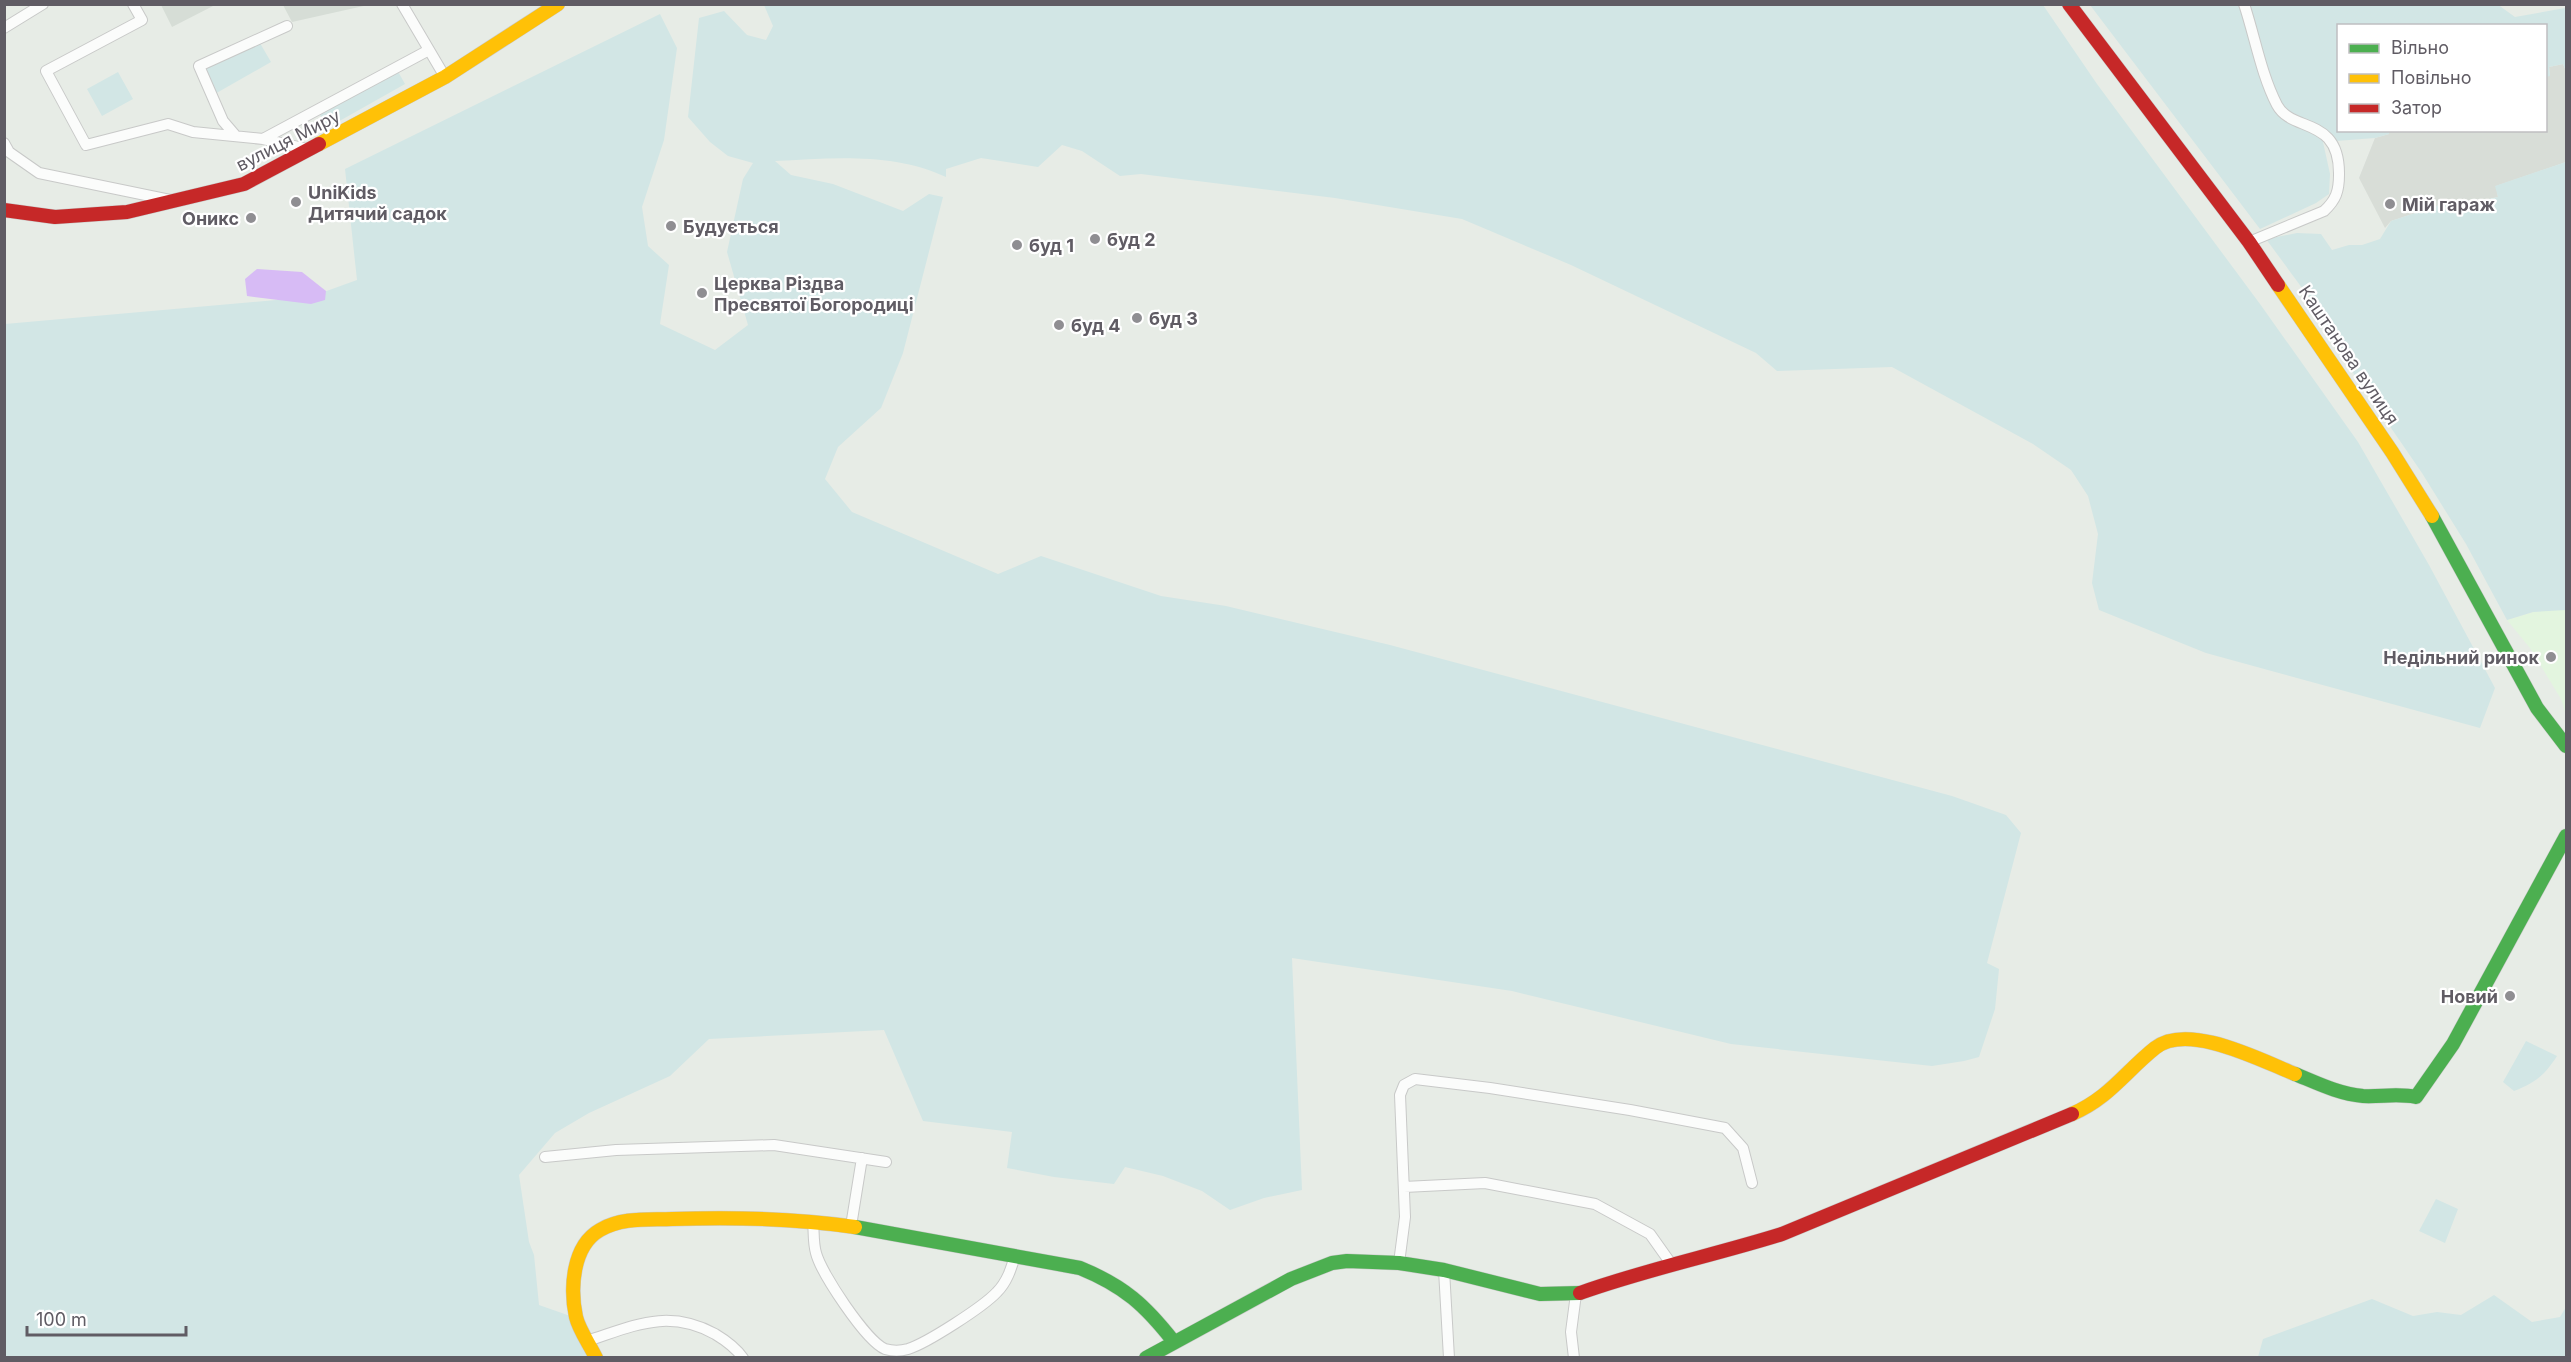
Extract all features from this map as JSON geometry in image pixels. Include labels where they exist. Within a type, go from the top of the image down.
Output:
[{"type":"street","points":[[4,28],[43,4]]},
{"type":"street","points":[[133,4],[142,20],[46,71],[86,146],[168,124],[193,132],[264,139],[307,149]]},
{"type":"street","points":[[402,4],[445,77]]},
{"type":"street","name":"вулиця Миру","points":[[4,210],[55,217],[127,212],[244,184],[445,77],[558,4]]},
{"type":"street","name":"Каштанова вулиця","points":[[2070,4],[2249,242],[2392,452],[2439,528],[2537,708],[2566,746]]},
{"type":"street","points":[[2244,4],[2277,104],[2288,116],[2307,124],[2327,137],[2334,148],[2339,171],[2338,193],[2332,204],[2324,211],[2249,242]]},
{"type":"street","points":[[235,135],[223,121],[199,66],[287,26]]},
{"type":"street","points":[[264,139],[429,50]]},
{"type":"street","points":[[4,143],[9,152],[39,173],[173,201]]},
{"type":"street","points":[[1146,1358],[1281,1284],[1314,1269],[1347,1261],[1399,1263],[1444,1270],[1540,1294],[1576,1294],[1606,1281],[1734,1249],[1782,1234],[2075,1113],[2107,1094],[2156,1047],[2173,1040],[2189,1038],[2231,1048],[2341,1092],[2364,1096],[2404,1094],[2416,1097],[2453,1044],[2566,837]]},
{"type":"street","points":[[1399,1263],[1406,1216],[1400,1095],[1404,1085],[1416,1079],[1502,1089],[1725,1128],[1743,1148],[1752,1183]]},
{"type":"street","points":[[545,1157],[616,1150],[774,1145],[886,1162]]},
{"type":"street","points":[[851,1227],[861,1158]]},
{"type":"street","points":[[1404,1187],[1485,1183],[1595,1204],[1650,1234],[1672,1265]]},
{"type":"street","points":[[596,1358],[576,1318],[573,1273],[585,1243],[599,1230],[622,1221],[659,1219],[813,1221],[1080,1268],[1105,1277],[1130,1291],[1144,1304],[1174,1342]]},
{"type":"street","points":[[813,1221],[816,1253],[825,1278],[865,1330],[886,1349],[909,1349],[953,1324],[997,1293],[1010,1273],[1015,1256]]},
{"type":"street","points":[[1444,1270],[1449,1358]]},
{"type":"street","points":[[1574,1358],[1572,1332],[1576,1294]]},
{"type":"street","points":[[587,1341],[658,1320],[681,1321],[700,1326],[724,1340],[743,1358]]},
{"type":"shaded area","points":[[2497,4],[2515,17],[2565,8],[2566,5],[2566,71],[2563,64],[2549,67],[2550,76],[2547,77],[2547,24],[2337,24],[2337,132],[2389,132],[2389,134],[2375,138],[2323,142],[2330,174],[2329,194],[2316,203],[2260,229],[2090,5]]},
{"type":"shaded area","points":[[161,5],[215,5],[172,27]]},
{"type":"shaded area","points":[[283,5],[368,5],[292,22]]},
{"type":"shaded area","points":[[764,5],[2043,5],[2097,84],[2260,304],[2358,442],[2429,565],[2495,688],[2480,728],[2206,653],[2099,610],[2092,583],[2098,534],[2088,496],[2071,470],[2033,444],[1892,367],[1777,371],[1756,353],[1571,265],[1462,219],[1335,198],[1141,174],[1120,176],[1082,151],[1062,145],[1038,167],[981,158],[946,169],[946,177],[926,169],[884,160],[840,158],[775,161],[791,175],[833,184],[903,211],[929,194],[943,197],[903,353],[881,408],[838,447],[825,479],[852,512],[998,574],[1041,556],[1161,596],[1226,606],[1390,645],[1952,796],[2006,815],[2021,833],[1987,963],[1999,969],[1995,1009],[1979,1057],[1932,1066],[1731,1044],[1512,991],[1292,958],[1302,1190],[1264,1198],[1230,1210],[1202,1191],[1163,1176],[1125,1167],[1114,1184],[1054,1177],[1007,1168],[1012,1132],[923,1121],[884,1030],[709,1039],[670,1076],[589,1113],[555,1133],[519,1175],[529,1242],[534,1255],[539,1305],[576,1318],[596,1357],[5,1358],[5,324],[310,297],[357,280],[345,169],[660,14],[677,48],[664,140],[642,207],[648,246],[669,265],[660,324],[715,350],[748,325],[727,252],[743,179],[753,163],[728,156],[710,142],[688,117],[699,18],[724,11],[747,35],[766,40],[773,26]]},
{"type":"shaded area","points":[[257,38],[271,62],[213,95],[199,66]]},
{"type":"shaded area","points":[[2563,64],[2566,71],[2566,162],[2496,186],[2498,197],[2451,207],[2449,202],[2391,221],[2385,228],[2359,178],[2375,138],[2389,134],[2389,132],[2547,132],[2549,67]]},
{"type":"shaded area","points":[[396,68],[405,84],[327,128],[318,111]]},
{"type":"shaded area","points":[[118,72],[133,99],[102,116],[87,89]]},
{"type":"shaded area","points":[[2566,162],[2566,610],[2533,612],[2507,620],[2466,544],[2422,473],[2332,342],[2322,315],[2266,239],[2297,233],[2321,234],[2332,250],[2349,245],[2362,245],[2380,239],[2391,221],[2449,202],[2452,207],[2498,197],[2495,186]]},
{"type":"shaded area","points":[[257,269],[302,272],[326,291],[325,300],[311,304],[247,296],[245,279]]},
{"type":"shaded area","name":"Недільний ринок","points":[[2566,610],[2566,715],[2561,699],[2530,648],[2507,620],[2533,612]]},
{"type":"shaded area","points":[[2526,1041],[2557,1056],[2539,1078],[2514,1091],[2503,1082]]},
{"type":"shaded area","points":[[2436,1199],[2458,1209],[2445,1243],[2419,1231]]},
{"type":"shaded area","points":[[2494,1295],[2532,1322],[2560,1317],[2566,1307],[2566,1357],[2258,1357],[2263,1339],[2372,1299],[2413,1316],[2437,1312],[2461,1315]]},
{"type":"traffic: fast","points":[[2432,516],[2537,708],[2566,746]]},
{"type":"traffic: fast","points":[[2295,1074],[2328,1088],[2354,1095],[2416,1097],[2453,1044],[2566,836]]},
{"type":"traffic: fast","points":[[855,1227],[1080,1268],[1109,1282],[1133,1298],[1174,1342]]},
{"type":"traffic: fast","points":[[1146,1358],[1291,1279],[1332,1263],[1347,1261],[1399,1263],[1444,1270],[1540,1294],[1580,1293]]},
{"type":"traffic: slow","points":[[319,144],[445,77],[558,4]]},
{"type":"traffic: slow","points":[[2278,285],[2392,452],[2432,516]]},
{"type":"traffic: slow","points":[[2072,1114],[2096,1100],[2155,1048],[2169,1041],[2186,1039],[2205,1041],[2244,1053],[2295,1074]]},
{"type":"traffic: slow","points":[[596,1358],[577,1322],[573,1294],[575,1269],[579,1257],[584,1246],[600,1230],[626,1221],[695,1218],[787,1220],[855,1227]]},
{"type":"traffic: jam","points":[[2069,4],[2249,242],[2278,285]]},
{"type":"traffic: jam","points":[[4,210],[55,217],[127,212],[244,184],[319,144]]},
{"type":"traffic: jam","points":[[1580,1293],[1782,1234],[2072,1114]]},
{"type":"place","name":"UniKids Дитячий садок","points":[[296,202]]},
{"type":"place","name":"Мій гараж","points":[[2390,204]]},
{"type":"place","name":"Оникс","points":[[251,218]]},
{"type":"place","name":"Будується","points":[[671,226]]},
{"type":"place","name":"буд 2","points":[[1095,239]]},
{"type":"place","name":"буд 1","points":[[1017,245]]},
{"type":"place","name":"Церква Різдва Пресвятої Богородиці","points":[[702,293]]},
{"type":"place","name":"буд 3","points":[[1137,318]]},
{"type":"place","name":"буд 4","points":[[1059,325]]},
{"type":"place","name":"Недільний ринок","points":[[2551,657]]},
{"type":"place","name":"Новий","points":[[2510,996]]}]
